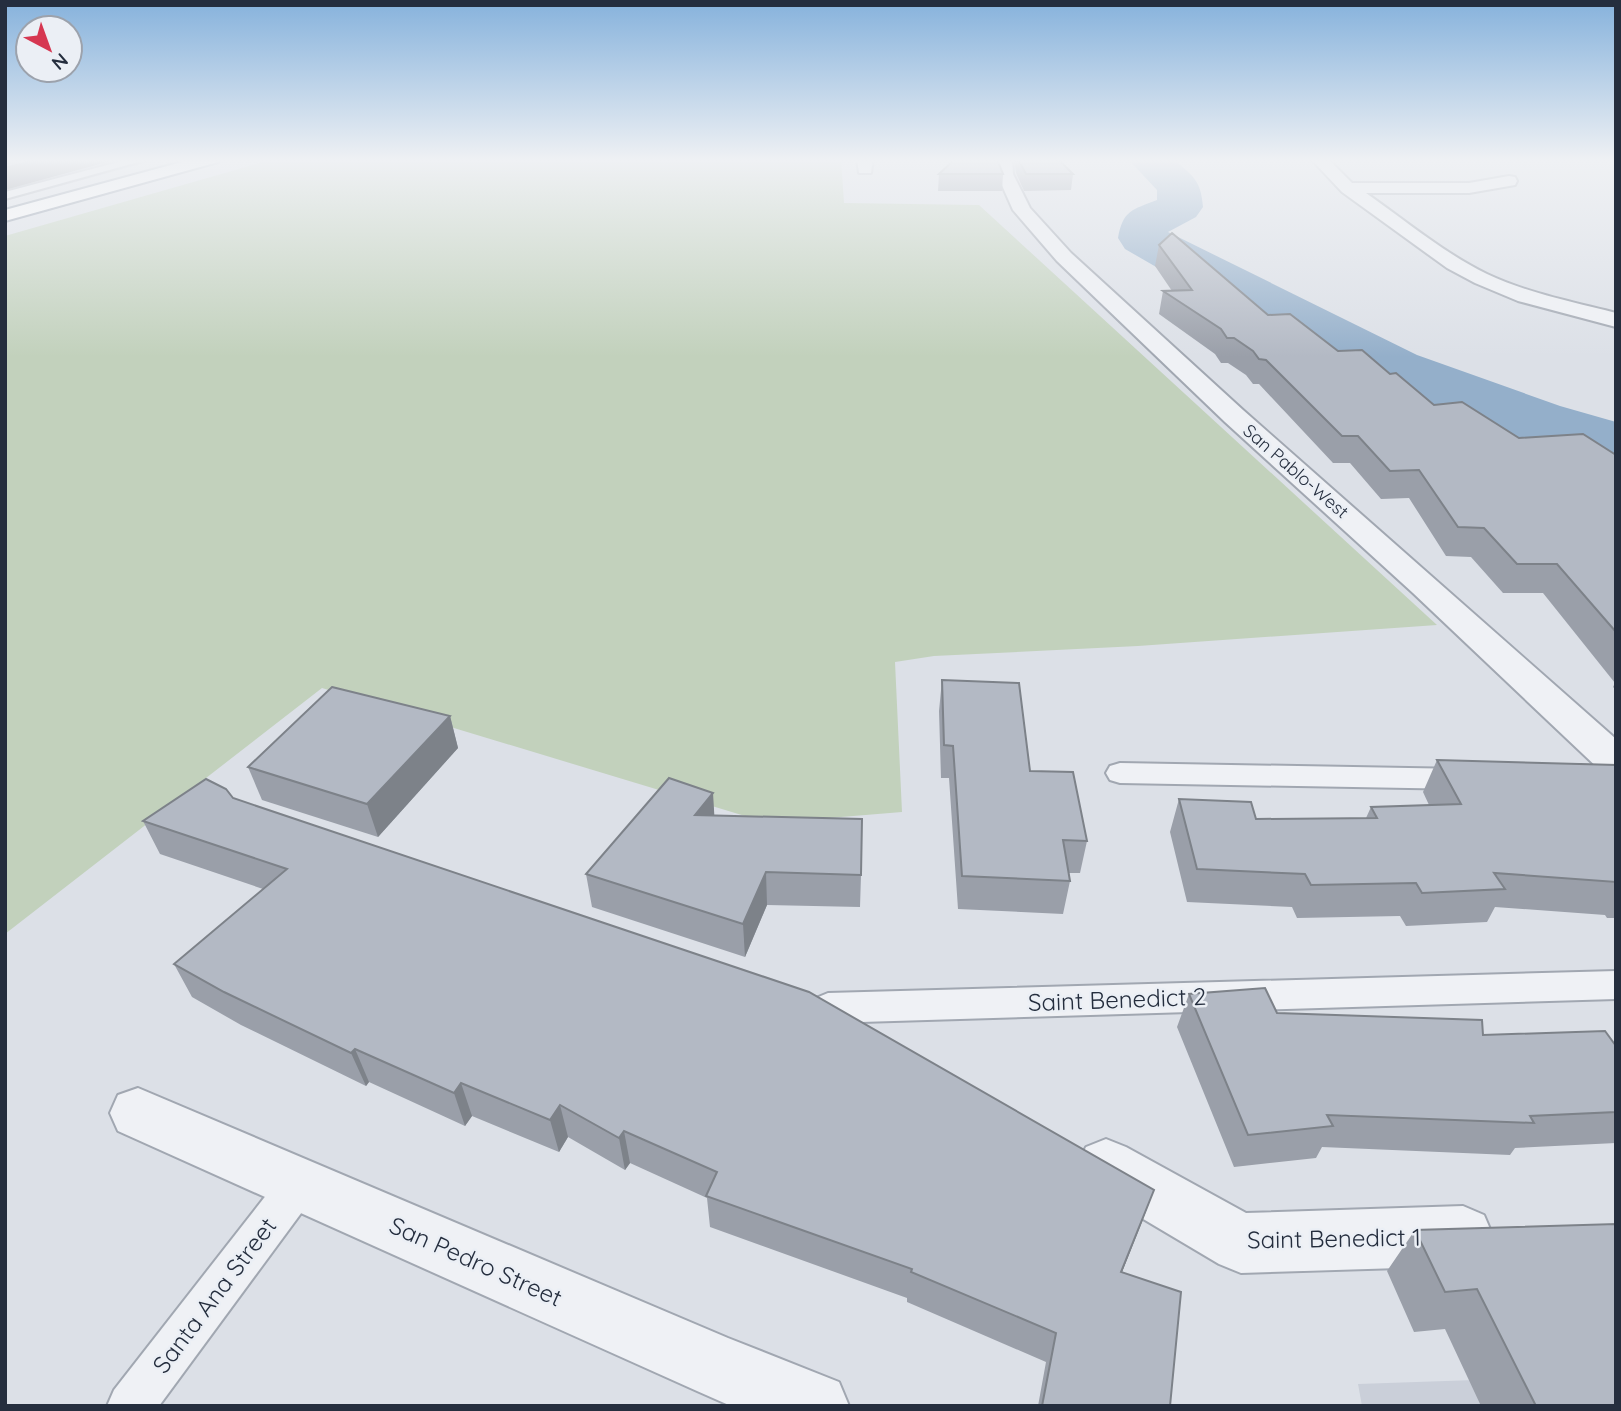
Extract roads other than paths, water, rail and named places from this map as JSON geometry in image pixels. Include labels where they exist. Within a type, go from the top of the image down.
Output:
[{"type":"street","name":"San Pablo-West","points":[[1035,225],[1064,257],[1223,407],[1426,586],[1611,775]]},
{"type":"street","points":[[1399,225],[1454,264],[1482,279],[1526,296],[1616,320]]},
{"type":"street","points":[[808,1001],[901,1049]]},
{"type":"street","name":"San Pedro Street","points":[[138,1113],[720,1368],[815,1406]]},
{"type":"street","name":"Saint Benedict 1","points":[[1071,1146],[1241,1243],[1505,1235]]},
{"type":"lane","points":[[1120,773],[1492,779]]},
{"type":"lane","name":"Saint Benedict 2","points":[[808,1001],[1616,985]]},
{"type":"lane","name":"Santa Ana Street","points":[[130,1406],[299,1184]]},
{"type":"waterway","points":[[1145,225],[1143,238],[1203,272],[1394,369],[1535,421],[1616,445]]}]
